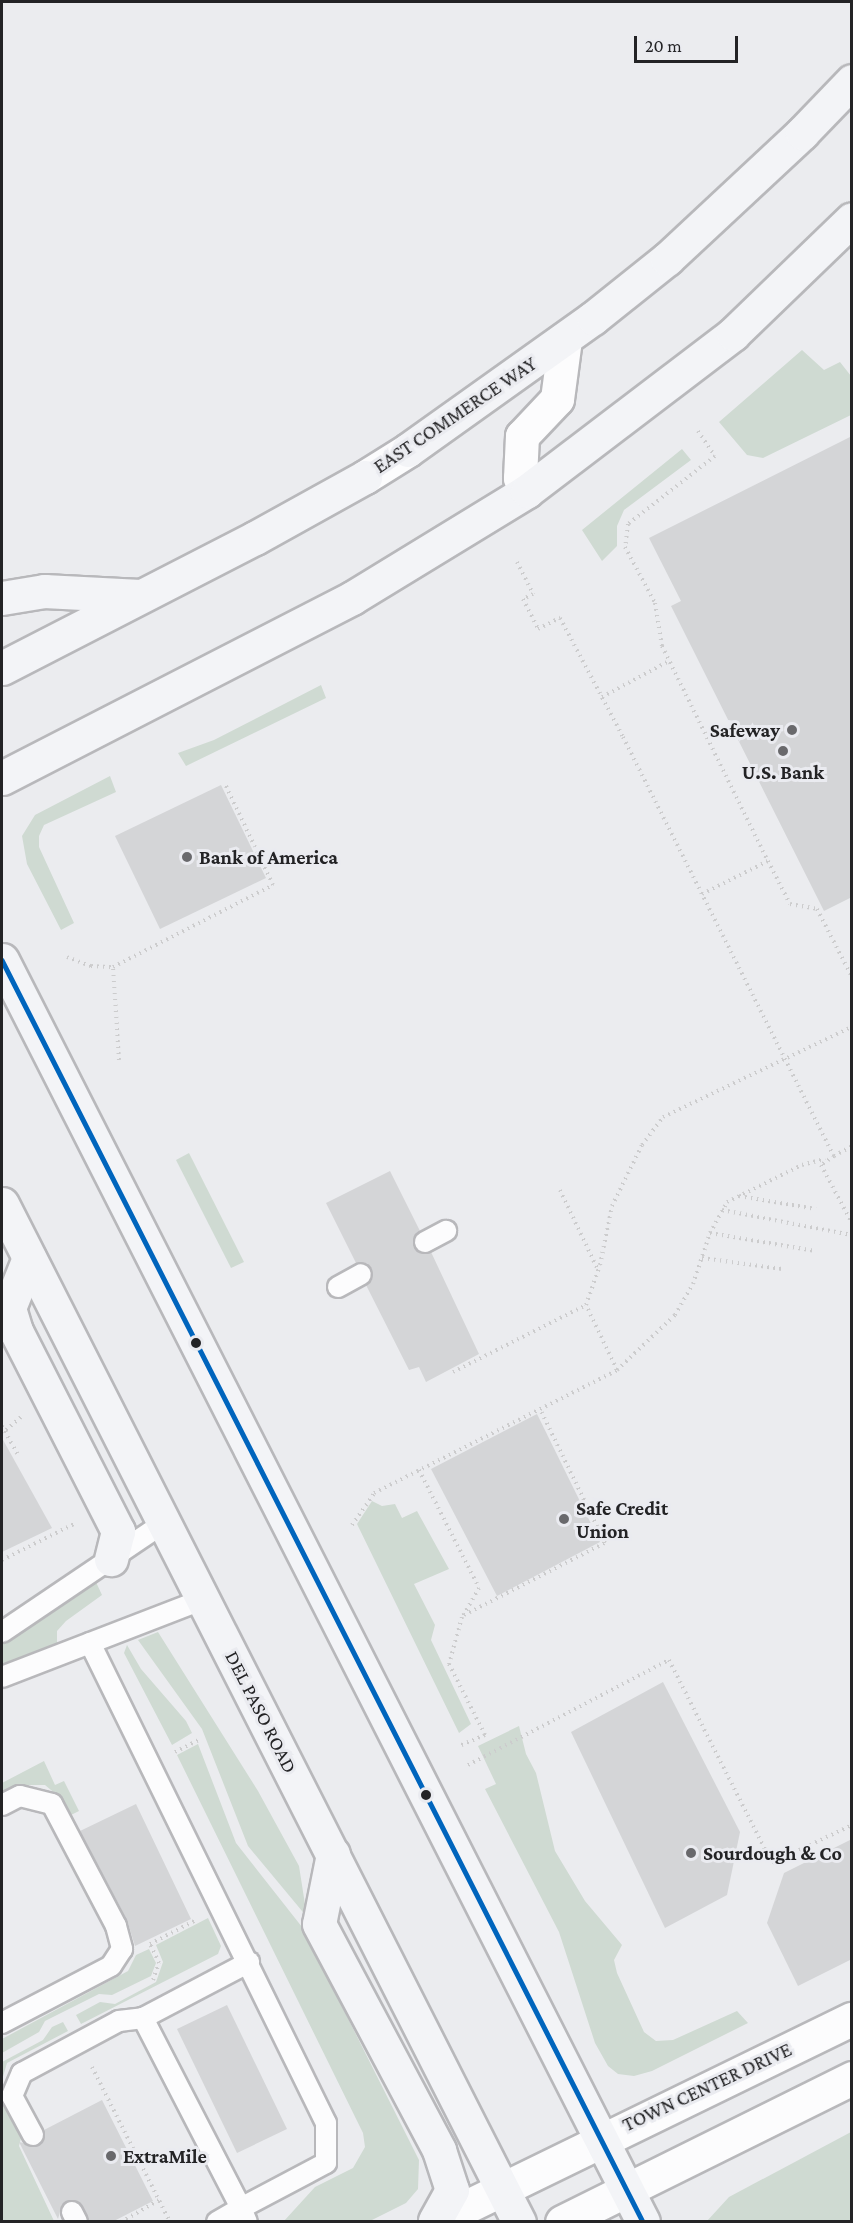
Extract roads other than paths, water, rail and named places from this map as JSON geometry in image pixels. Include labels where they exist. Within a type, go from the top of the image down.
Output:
[{"type":"main road","name":"EAST COMMERCE WAY","points":[[408,450],[565,339],[723,209],[852,81]]},
{"type":"main road","points":[[2,778],[352,598],[527,491],[733,334],[852,219]]},
{"type":"main road","name":"EAST COMMERCE WAY","points":[[2,668],[365,477]]},
{"type":"main road","points":[[2,598],[44,591],[141,596]]},
{"type":"main road","points":[[2,960],[643,2222]]},
{"type":"main road","name":"DEL PASO ROAD","points":[[2,1204],[519,2222]]},
{"type":"main road","points":[[29,1258],[9,1308],[16,1331],[118,1531],[111,1559]]},
{"type":"main road","points":[[333,1854],[319,1924],[439,2150],[452,2190],[435,2221]]},
{"type":"street","points":[[527,491],[520,478],[522,436],[557,399],[565,339]]},
{"type":"street","name":"EAST COMMERCE WAY","points":[[365,477],[408,450]]},
{"type":"street","name":"TOWN CENTER DRIVE","points":[[435,2221],[601,2138],[852,2019]]},
{"type":"street","points":[[562,2222],[852,2078]]},
{"type":"lane","points":[[425,1242],[446,1231]]},
{"type":"lane","points":[[338,1287],[361,1275]]},
{"type":"lane","points":[[2,1632],[165,1522]]},
{"type":"lane","points":[[2,1677],[204,1599]]},
{"type":"lane","points":[[90,1643],[249,1962],[326,2123],[326,2163],[244,2215],[216,2222]]},
{"type":"lane","points":[[2,1805],[20,1796],[52,1804],[116,1926],[122,1949],[111,1966],[2,2023]]},
{"type":"lane","points":[[33,2135],[12,2096],[22,2073],[120,2021],[143,2018],[249,1962]]},
{"type":"lane","points":[[143,2018],[244,2215]]},
{"type":"place","name":"Safeway","points":[[792,730]]},
{"type":"place","name":"U.S. Bank","points":[[783,751]]},
{"type":"place","name":"Bank of America","points":[[187,857]]},
{"type":"place","name":"Safe Credit Union","points":[[564,1519]]},
{"type":"place","name":"Sourdough & Co","points":[[691,1853]]},
{"type":"place","name":"ExtraMile","points":[[111,2156]]}]
